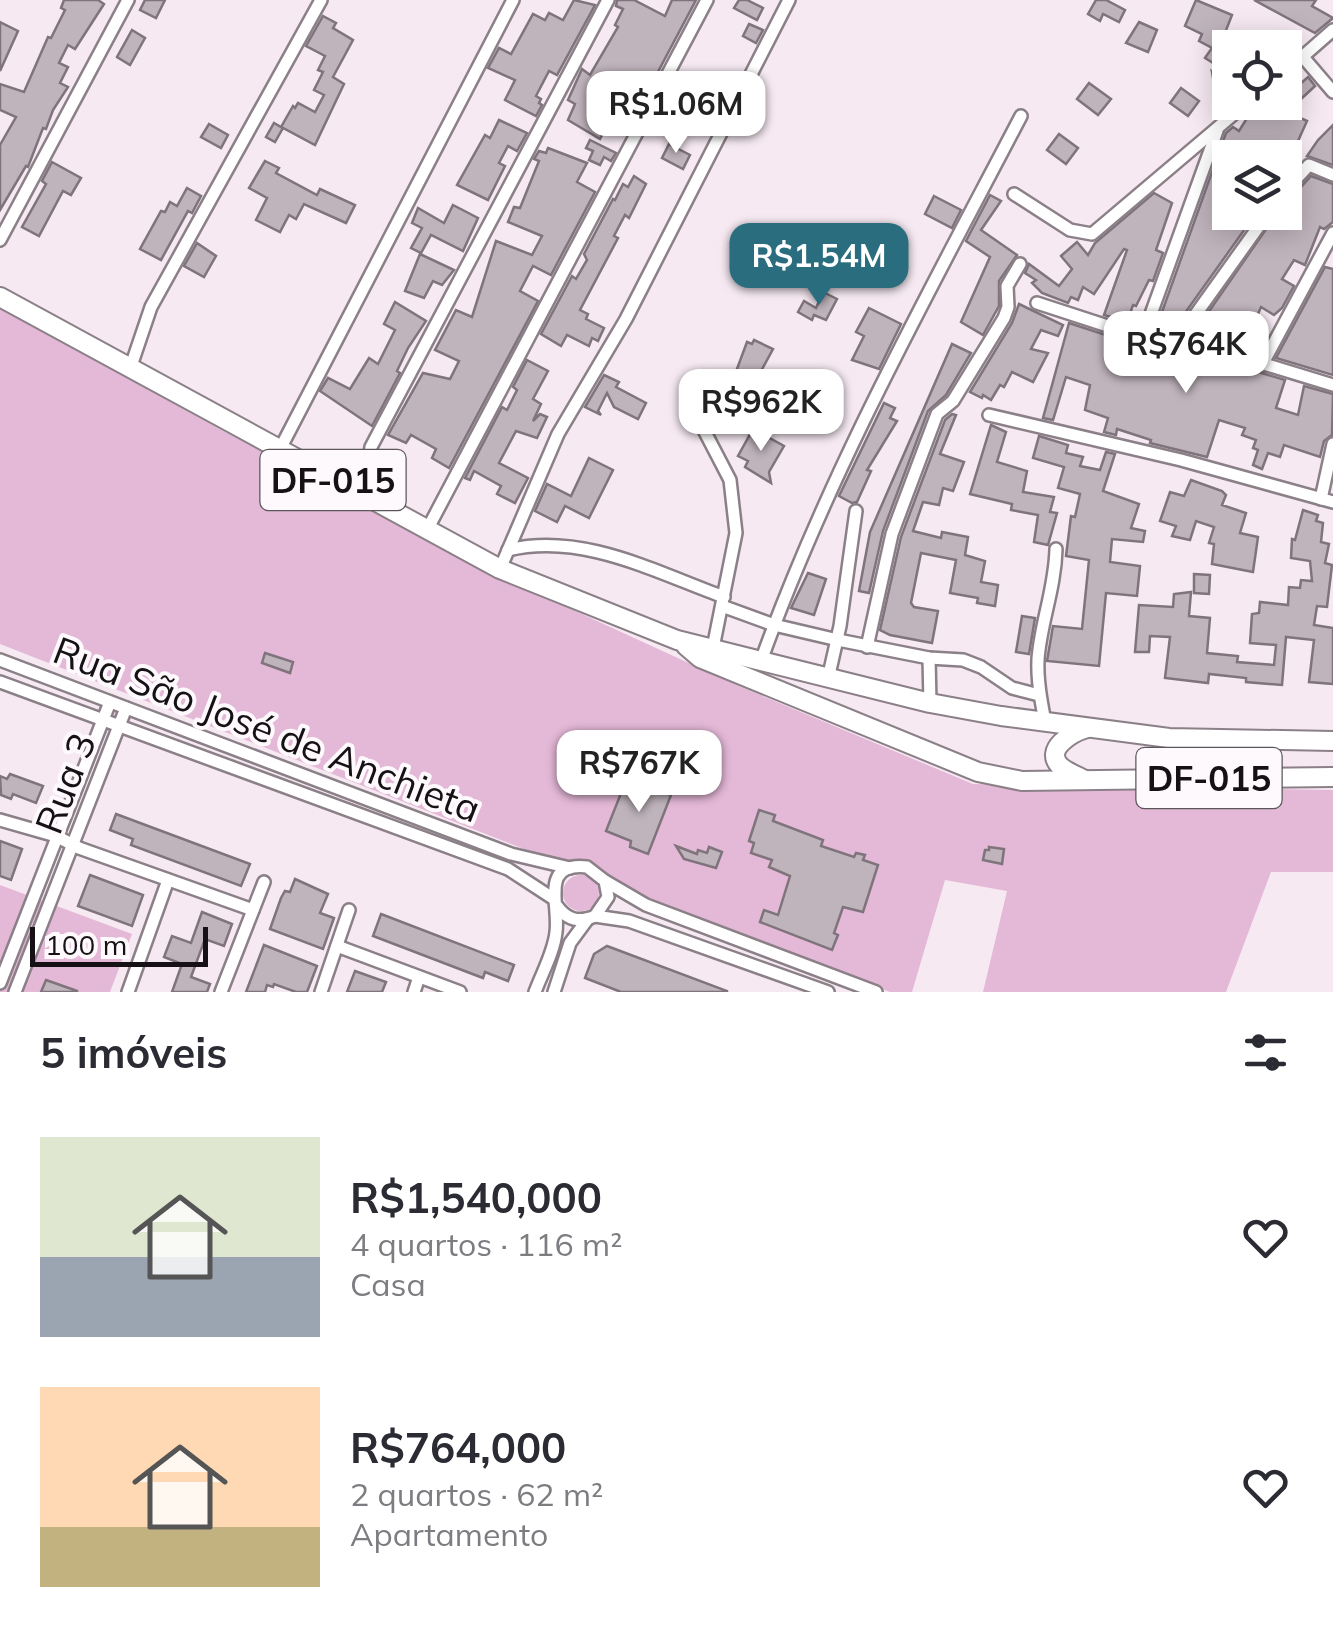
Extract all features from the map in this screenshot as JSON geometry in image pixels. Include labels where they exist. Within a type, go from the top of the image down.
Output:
[{"type":"main road","name":"DF-015","points":[[0,296],[278,451],[500,568],[677,640],[930,703],[1045,722],[1169,738],[1333,741]]},
{"type":"main road","name":"DF-015","points":[[677,640],[700,658],[978,772],[1022,781],[1333,778]]},
{"type":"main road","points":[[1084,780],[1061,767],[1056,759],[1058,745],[1068,735],[1088,728]]},
{"type":"street","points":[[0,240],[128,0]]},
{"type":"street","points":[[130,369],[151,307],[321,0]]},
{"type":"street","points":[[278,451],[512,0]]},
{"type":"street","points":[[363,496],[371,448],[608,0]]},
{"type":"street","points":[[427,530],[707,0]]},
{"type":"street","points":[[500,568],[558,434],[626,318],[789,0]]},
{"type":"street","points":[[1333,30],[1303,58],[1333,92]]},
{"type":"street","points":[[761,660],[779,606],[828,499],[1022,116]]},
{"type":"street","points":[[1014,194],[1070,230],[1092,234],[1226,120]]},
{"type":"street","points":[[1146,328],[1218,127]]},
{"type":"street","points":[[1302,171],[1309,165],[1333,175]]},
{"type":"street","points":[[1178,338],[1256,230]]},
{"type":"street","points":[[1262,365],[1333,232]]},
{"type":"street","points":[[867,646],[892,534],[937,414],[953,401],[1004,318],[1007,286],[1020,264]]},
{"type":"street","points":[[1037,303],[1126,332],[1146,328],[1333,385]]},
{"type":"street","points":[[714,648],[736,534],[730,480],[705,432],[733,398]]},
{"type":"street","points":[[989,414],[1327,500],[1333,444]]},
{"type":"street","points":[[828,679],[838,640],[856,511]]},
{"type":"street","points":[[508,550],[556,543],[587,548],[774,625],[928,658],[963,660],[1012,688],[1039,696]]},
{"type":"street","points":[[1045,722],[1039,696],[1039,650],[1056,580],[1056,549]]},
{"type":"street","points":[[928,658],[930,703]]},
{"type":"street","name":"Rua São José de Anchieta","points":[[0,660],[511,854],[570,868],[586,866],[646,905],[876,992]]},
{"type":"street","name":"Rua São José de Anchieta","points":[[0,682],[508,870],[570,918],[629,921],[828,992]]},
{"type":"street","name":"Rua 3","points":[[0,982],[110,702]]},
{"type":"street","name":"Rua 3","points":[[15,992],[126,708]]},
{"type":"street","points":[[0,820],[56,836],[79,848],[253,910]]},
{"type":"street","points":[[535,992],[556,938],[554,884],[570,868]]},
{"type":"street","points":[[128,992],[168,880]]},
{"type":"street","points":[[554,992],[570,943],[608,897],[605,881]]},
{"type":"street","points":[[221,992],[264,882]]},
{"type":"street","points":[[321,992],[350,910]]},
{"type":"street","points":[[337,946],[460,992]]},
{"type":"street","points":[[414,992],[419,977]]},
{"type":"shaded area","points":[[0,308],[223,431],[547,598],[741,687],[973,784],[1333,790],[1333,872],[1271,872],[1226,992],[983,992],[1007,891],[945,880],[912,992],[890,992],[0,644]]},
{"type":"shaded area","points":[[581,875],[593,881],[599,893],[593,905],[581,911],[569,905],[563,893],[569,881]]},
{"type":"shaded area","points":[[0,885],[132,934],[110,992],[0,992]]},
{"type":"building","points":[[64,0],[98,0],[104,4],[75,49],[68,45],[59,63],[68,67],[60,83],[68,87],[46,129],[43,128],[28,167],[0,210],[0,145],[16,117],[0,110],[0,84],[24,92],[48,37],[51,38],[65,10],[61,8]]},
{"type":"building","points":[[145,0],[165,0],[156,18],[140,10]]},
{"type":"building","points":[[574,0],[595,5],[557,75],[549,71],[536,96],[542,105],[536,116],[505,100],[515,80],[488,68],[499,48],[511,54],[533,14],[545,20],[549,13],[563,20]]},
{"type":"building","points":[[617,0],[634,0],[665,16],[672,0],[696,0],[625,134],[607,125],[600,139],[568,120],[575,104],[568,100],[582,69],[590,75],[618,27],[615,25],[623,9],[616,6]]},
{"type":"building","points":[[739,0],[763,8],[757,20],[734,8]]},
{"type":"building","points":[[1096,0],[1106,0],[1125,10],[1119,22],[1103,14],[1100,21],[1088,14]]},
{"type":"building","points":[[1196,0],[1232,15],[1226,30],[1212,30],[1212,48],[1199,41],[1202,34],[1185,26]]},
{"type":"building","points":[[1254,0],[1316,0],[1312,6],[1333,18],[1315,33]]},
{"type":"building","points":[[323,16],[336,23],[333,28],[353,40],[333,77],[344,84],[315,145],[283,128],[275,142],[266,137],[274,123],[281,127],[298,103],[315,112],[324,95],[314,90],[323,72],[318,70],[325,56],[306,46]]},
{"type":"building","points":[[0,22],[18,31],[0,71]]},
{"type":"building","points":[[1139,22],[1157,30],[1148,52],[1126,43]]},
{"type":"building","points":[[749,24],[763,30],[756,43],[743,36]]},
{"type":"building","points":[[132,30],[145,38],[130,65],[117,57]]},
{"type":"building","points":[[1308,77],[1315,86],[1302,98],[1302,82]]},
{"type":"building","points":[[1089,83],[1111,99],[1098,115],[1077,99]]},
{"type":"building","points":[[1181,88],[1199,101],[1188,116],[1170,103]]},
{"type":"building","points":[[499,120],[527,133],[517,151],[508,146],[499,163],[505,166],[488,200],[457,185],[485,135],[490,138]]},
{"type":"building","points":[[1246,120],[1307,121],[1298,140],[1223,140],[1233,127],[1239,131]]},
{"type":"building","points":[[209,124],[228,135],[221,148],[201,137]]},
{"type":"building","points":[[1333,125],[1333,165],[1307,156],[1318,140]]},
{"type":"building","points":[[1059,134],[1078,148],[1066,164],[1047,150]]},
{"type":"building","points":[[590,140],[616,153],[611,161],[604,157],[600,165],[589,160],[593,151],[586,148]]},
{"type":"building","points":[[669,144],[690,155],[683,169],[662,158]]},
{"type":"building","points":[[548,148],[587,163],[577,182],[595,192],[551,275],[533,266],[520,291],[538,301],[449,468],[432,458],[436,449],[411,435],[406,443],[388,435],[423,373],[450,379],[459,361],[435,350],[456,310],[472,317],[496,241],[532,255],[542,236],[508,222],[514,207],[520,208],[539,161],[534,159],[539,151],[546,153]]},
{"type":"building","points":[[265,161],[279,168],[276,173],[317,195],[320,189],[355,205],[346,223],[304,204],[296,219],[289,215],[280,232],[256,220],[267,198],[249,188]]},
{"type":"building","points":[[52,162],[81,178],[71,195],[63,191],[39,236],[22,227],[46,184],[42,181]]},
{"type":"building","points":[[1212,172],[1212,230],[1244,230],[1175,327],[1168,325],[1171,317],[1162,312]]},
{"type":"building","points":[[634,176],[646,184],[629,218],[625,215],[614,236],[618,238],[580,310],[588,314],[586,319],[604,328],[598,341],[592,338],[589,346],[567,335],[561,346],[541,334],[572,276],[576,279],[587,260],[584,254],[613,199]]},
{"type":"building","points":[[1311,176],[1333,184],[1333,222],[1324,229],[1320,227],[1305,265],[1294,260],[1282,279],[1294,286],[1282,308],[1274,315],[1261,307],[1252,328],[1256,329],[1252,337],[1264,341],[1259,351],[1194,333],[1266,230],[1302,230],[1302,186]]},
{"type":"building","points":[[187,188],[201,196],[192,213],[188,211],[161,260],[140,249],[161,211],[165,212],[170,202],[177,206]]},
{"type":"building","points":[[1154,193],[1172,203],[1156,250],[1163,253],[1153,281],[1149,280],[1136,306],[1133,305],[1127,322],[1104,315],[1127,250],[1094,294],[1083,287],[1078,300],[1071,297],[1068,303],[1042,293],[1032,283],[1036,280],[1025,273],[1029,264],[1059,286],[1072,269],[1061,256],[1077,242],[1088,255],[1095,243]]},
{"type":"building","points":[[990,195],[1001,201],[981,230],[1017,255],[999,281],[999,306],[983,335],[961,322],[990,257],[966,241]]},
{"type":"building","points":[[934,196],[961,210],[952,228],[925,214]]},
{"type":"building","points":[[453,205],[478,218],[463,251],[431,235],[421,253],[411,248],[422,228],[412,223],[418,208],[444,223]]},
{"type":"building","points":[[197,243],[216,256],[204,277],[184,266]]},
{"type":"building","points":[[420,254],[454,270],[442,285],[433,281],[424,298],[405,291]]},
{"type":"building","points":[[1325,267],[1333,269],[1333,375],[1276,358]]},
{"type":"building","points":[[823,292],[837,299],[826,320],[814,315],[812,320],[798,312],[804,301],[816,308]]},
{"type":"building","points":[[395,302],[426,321],[408,348],[397,371],[400,373],[372,426],[320,391],[328,378],[350,389],[369,358],[378,364],[395,330],[384,324]]},
{"type":"building","points":[[1019,304],[1063,325],[1058,336],[1041,330],[1031,349],[1048,353],[1033,382],[1012,372],[991,400],[983,395],[982,398],[970,392],[1012,323]]},
{"type":"building","points":[[869,308],[901,324],[879,369],[852,360],[864,336],[856,332]]},
{"type":"building","points":[[1069,323],[1124,341],[1146,338],[1285,380],[1276,408],[1298,415],[1304,386],[1333,394],[1332,435],[1324,441],[1320,457],[1284,445],[1280,457],[1268,453],[1262,469],[1253,465],[1258,450],[1253,448],[1256,440],[1242,435],[1245,428],[1219,420],[1207,457],[1150,443],[1151,440],[1117,429],[1116,435],[1104,432],[1108,418],[1085,410],[1090,385],[1066,377],[1053,420],[1043,418]]},
{"type":"building","points":[[754,340],[773,349],[754,384],[734,377],[747,342],[752,344]]},
{"type":"building","points":[[952,344],[971,353],[946,395],[928,411],[883,531],[869,593],[859,591],[870,532]]},
{"type":"building","points":[[527,360],[548,371],[533,399],[541,404],[533,421],[540,414],[547,417],[537,438],[516,431],[499,463],[528,478],[515,503],[497,494],[501,486],[474,471],[470,480],[465,478],[502,407],[507,410]]},
{"type":"building","points":[[604,375],[619,382],[616,387],[646,403],[638,419],[614,407],[607,393],[598,411],[601,415],[585,407]]},
{"type":"building","points":[[884,403],[895,408],[890,418],[897,421],[867,470],[871,471],[857,502],[852,503],[839,496]]},
{"type":"building","points":[[956,415],[940,454],[964,462],[953,491],[943,488],[939,505],[923,502],[913,531],[941,538],[942,532],[968,537],[965,555],[985,561],[981,582],[998,585],[995,606],[950,593],[956,560],[921,553],[911,603],[938,611],[932,643],[880,630],[901,537],[945,420]]},
{"type":"building","points":[[991,425],[1006,432],[997,462],[1027,471],[1023,492],[1054,497],[1050,512],[1057,513],[1048,545],[1034,542],[1038,515],[1011,510],[1012,504],[970,494]]},
{"type":"building","points":[[753,429],[784,446],[769,472],[771,483],[745,467],[748,461],[738,456]]},
{"type":"building","points":[[1039,436],[1068,445],[1066,453],[1083,457],[1080,466],[1100,470],[1106,452],[1115,454],[1103,491],[1139,504],[1131,528],[1145,531],[1143,542],[1112,539],[1110,562],[1140,566],[1137,596],[1106,593],[1099,666],[1047,661],[1053,626],[1082,629],[1089,560],[1066,556],[1071,516],[1075,517],[1080,494],[1058,488],[1064,467],[1033,458]]},
{"type":"building","points":[[589,458],[613,470],[589,518],[565,506],[557,522],[535,511],[547,484],[571,496]]},
{"type":"building","points":[[1191,480],[1222,491],[1226,495],[1222,505],[1246,513],[1240,533],[1258,537],[1253,572],[1212,564],[1214,544],[1209,543],[1214,527],[1196,521],[1190,540],[1172,536],[1176,526],[1160,521],[1170,492],[1184,496]]},
{"type":"building","points":[[1303,510],[1318,515],[1316,521],[1323,523],[1321,542],[1329,544],[1325,563],[1332,565],[1327,607],[1317,606],[1314,625],[1333,628],[1333,684],[1309,682],[1314,640],[1286,637],[1282,685],[1209,674],[1208,683],[1165,678],[1170,637],[1150,636],[1149,652],[1135,652],[1139,605],[1173,607],[1174,594],[1191,592],[1189,616],[1210,618],[1207,653],[1238,656],[1237,662],[1274,665],[1276,645],[1250,643],[1252,614],[1259,613],[1260,602],[1288,605],[1289,587],[1300,588],[1301,580],[1312,581],[1310,561],[1291,558],[1292,539],[1295,540]]},
{"type":"building","points":[[808,573],[826,579],[814,615],[791,608]]},
{"type":"building","points":[[1194,574],[1210,575],[1209,594],[1194,593]]},
{"type":"building","points":[[1022,616],[1035,618],[1029,654],[1016,652]]},
{"type":"building","points":[[265,653],[293,662],[290,673],[262,663]]},
{"type":"building","points":[[10,774],[43,786],[36,803],[13,794],[11,799],[1,795],[0,776],[7,779]]},
{"type":"building","points":[[627,778],[671,795],[648,854],[630,847],[631,841],[606,831]]},
{"type":"building","points":[[759,810],[775,815],[773,821],[823,840],[821,846],[854,857],[856,853],[865,855],[863,860],[878,865],[863,912],[843,907],[832,950],[760,922],[764,910],[778,915],[790,876],[769,867],[772,860],[751,853],[754,843],[749,841]]},
{"type":"building","points":[[116,814],[250,864],[241,886],[131,845],[133,839],[110,830]]},
{"type":"building","points":[[0,841],[22,849],[11,880],[0,876]]},
{"type":"building","points":[[676,846],[697,854],[698,850],[707,853],[709,847],[722,852],[716,868],[684,859]]},
{"type":"building","points":[[989,847],[1004,849],[1002,864],[983,860]]},
{"type":"building","points":[[90,875],[143,895],[132,926],[78,906]]},
{"type":"building","points":[[295,879],[328,894],[320,913],[334,918],[323,949],[270,929],[281,898],[285,891],[290,892]]},
{"type":"building","points":[[202,912],[232,924],[224,946],[205,939],[191,977],[210,984],[207,992],[172,992],[182,964],[164,957],[172,936],[191,943]]},
{"type":"building","points":[[381,914],[514,965],[508,981],[485,972],[483,978],[373,936]]},
{"type":"building","points":[[264,945],[317,966],[307,992],[274,984],[267,985],[265,992],[246,992]]},
{"type":"building","points":[[607,946],[727,992],[621,992],[585,978],[594,954]]},
{"type":"building","points":[[355,971],[386,982],[382,992],[347,992]]},
{"type":"building","points":[[46,980],[77,991],[77,992],[41,992]]}]
